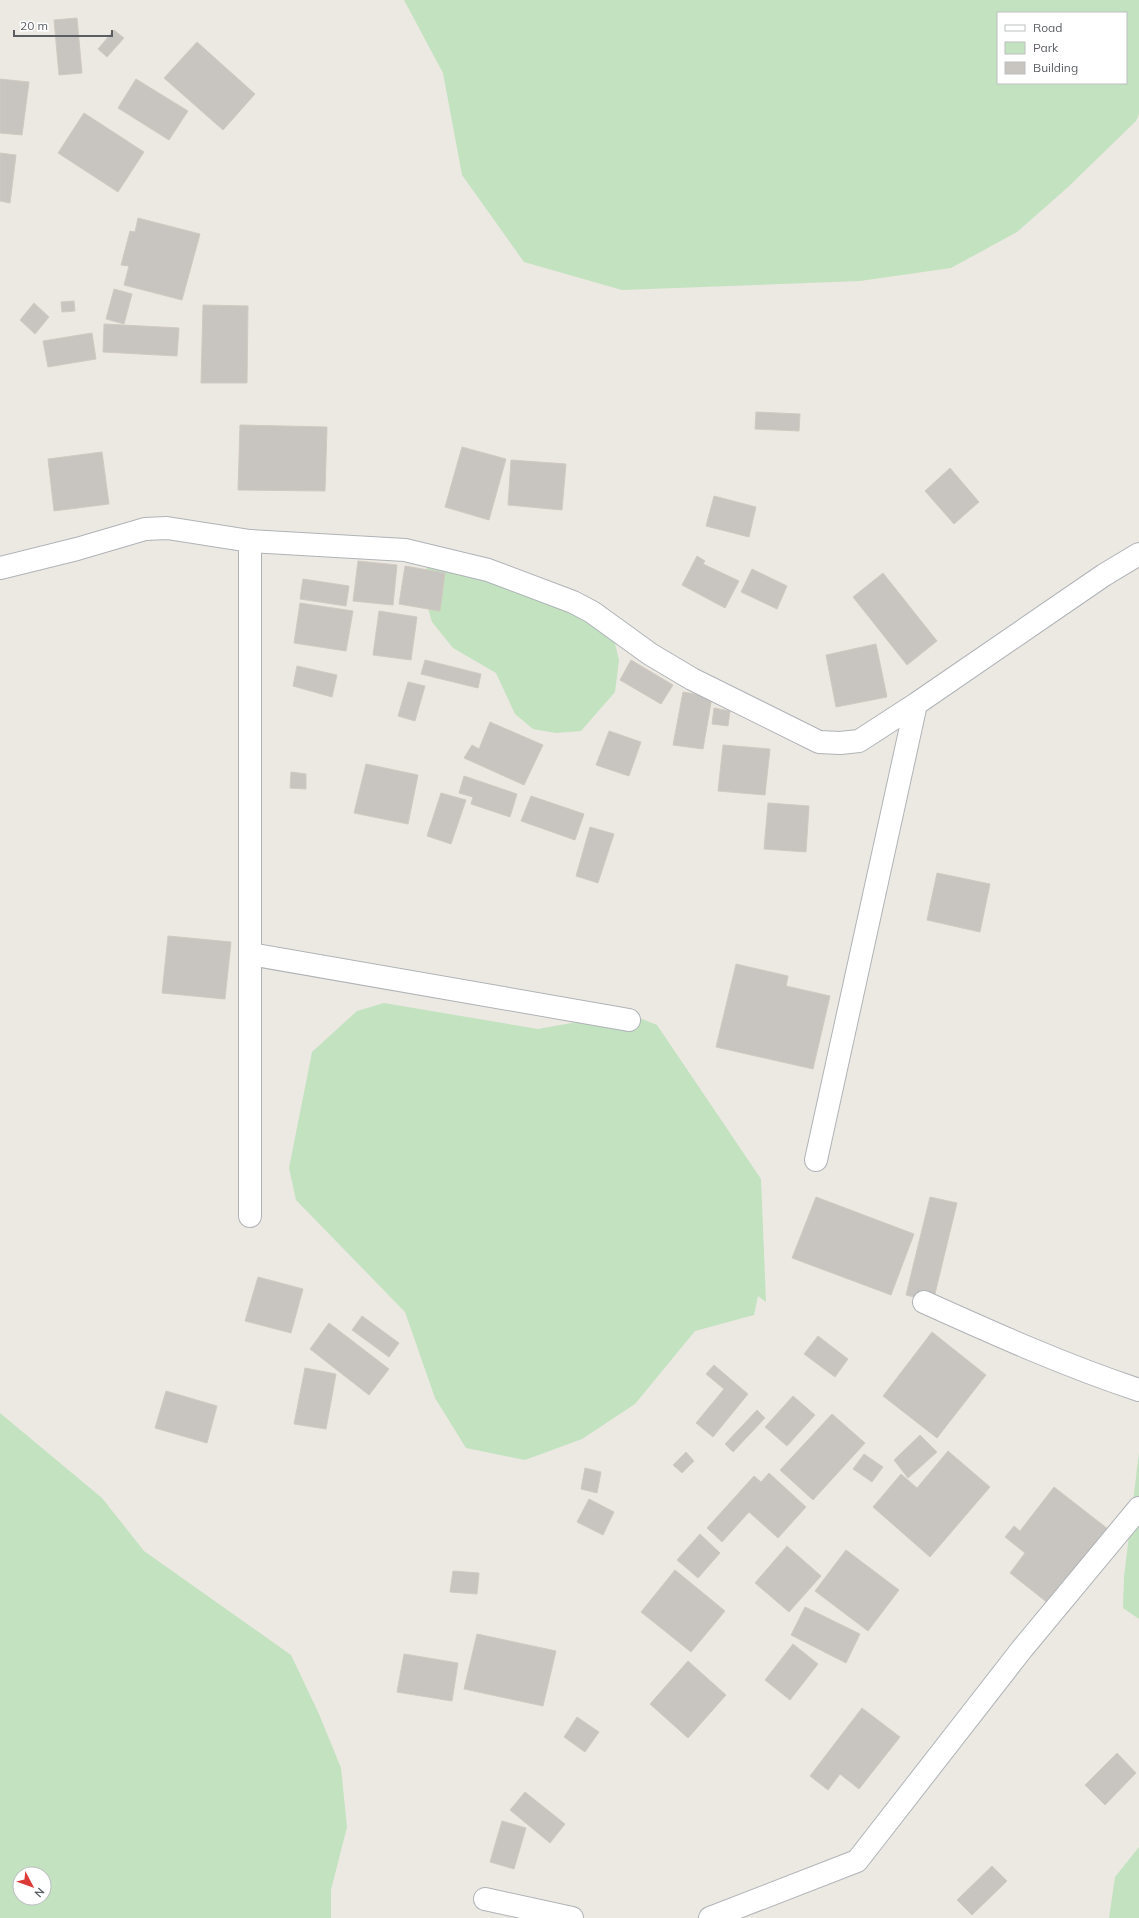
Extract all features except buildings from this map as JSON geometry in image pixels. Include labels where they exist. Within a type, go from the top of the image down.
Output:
[{"type":"street","points":[[0,568],[77,549],[145,529],[167,528],[250,541],[405,550],[488,570],[580,605],[650,654],[692,679],[819,742],[840,744],[858,741],[916,704],[1104,575],[1139,554]]},
{"type":"street","points":[[250,541],[250,1216]]},
{"type":"street","points":[[816,1160],[916,704]]},
{"type":"street","points":[[250,954],[629,1020]]},
{"type":"street","points":[[924,1302],[1011,1341],[1091,1374],[1139,1390]]},
{"type":"street","points":[[710,1918],[857,1862],[1022,1649],[1139,1508]]},
{"type":"street","points":[[485,1900],[572,1918]]},
{"type":"green space","points":[[404,0],[1139,0],[1139,114],[1136,121],[1067,188],[1017,232],[951,268],[860,281],[622,290],[524,262],[462,175],[443,73]]},
{"type":"green space","points":[[432,558],[597,618],[613,635],[619,660],[615,692],[581,731],[556,733],[533,729],[515,714],[496,673],[453,648],[432,622],[420,581]]},
{"type":"green space","points":[[384,1003],[538,1029],[627,1013],[657,1025],[761,1179],[766,1302],[758,1296],[754,1315],[695,1331],[635,1404],[582,1439],[525,1460],[466,1448],[435,1398],[405,1312],[296,1200],[289,1168],[312,1052],[357,1011]]},
{"type":"green space","points":[[0,1413],[102,1498],[144,1551],[291,1655],[319,1714],[341,1768],[347,1827],[331,1890],[331,1918],[0,1918]]},
{"type":"green space","points":[[1139,1452],[1139,1619],[1123,1608],[1124,1577]]},
{"type":"green space","points":[[1139,1847],[1139,1918],[1109,1918],[1115,1877]]}]
